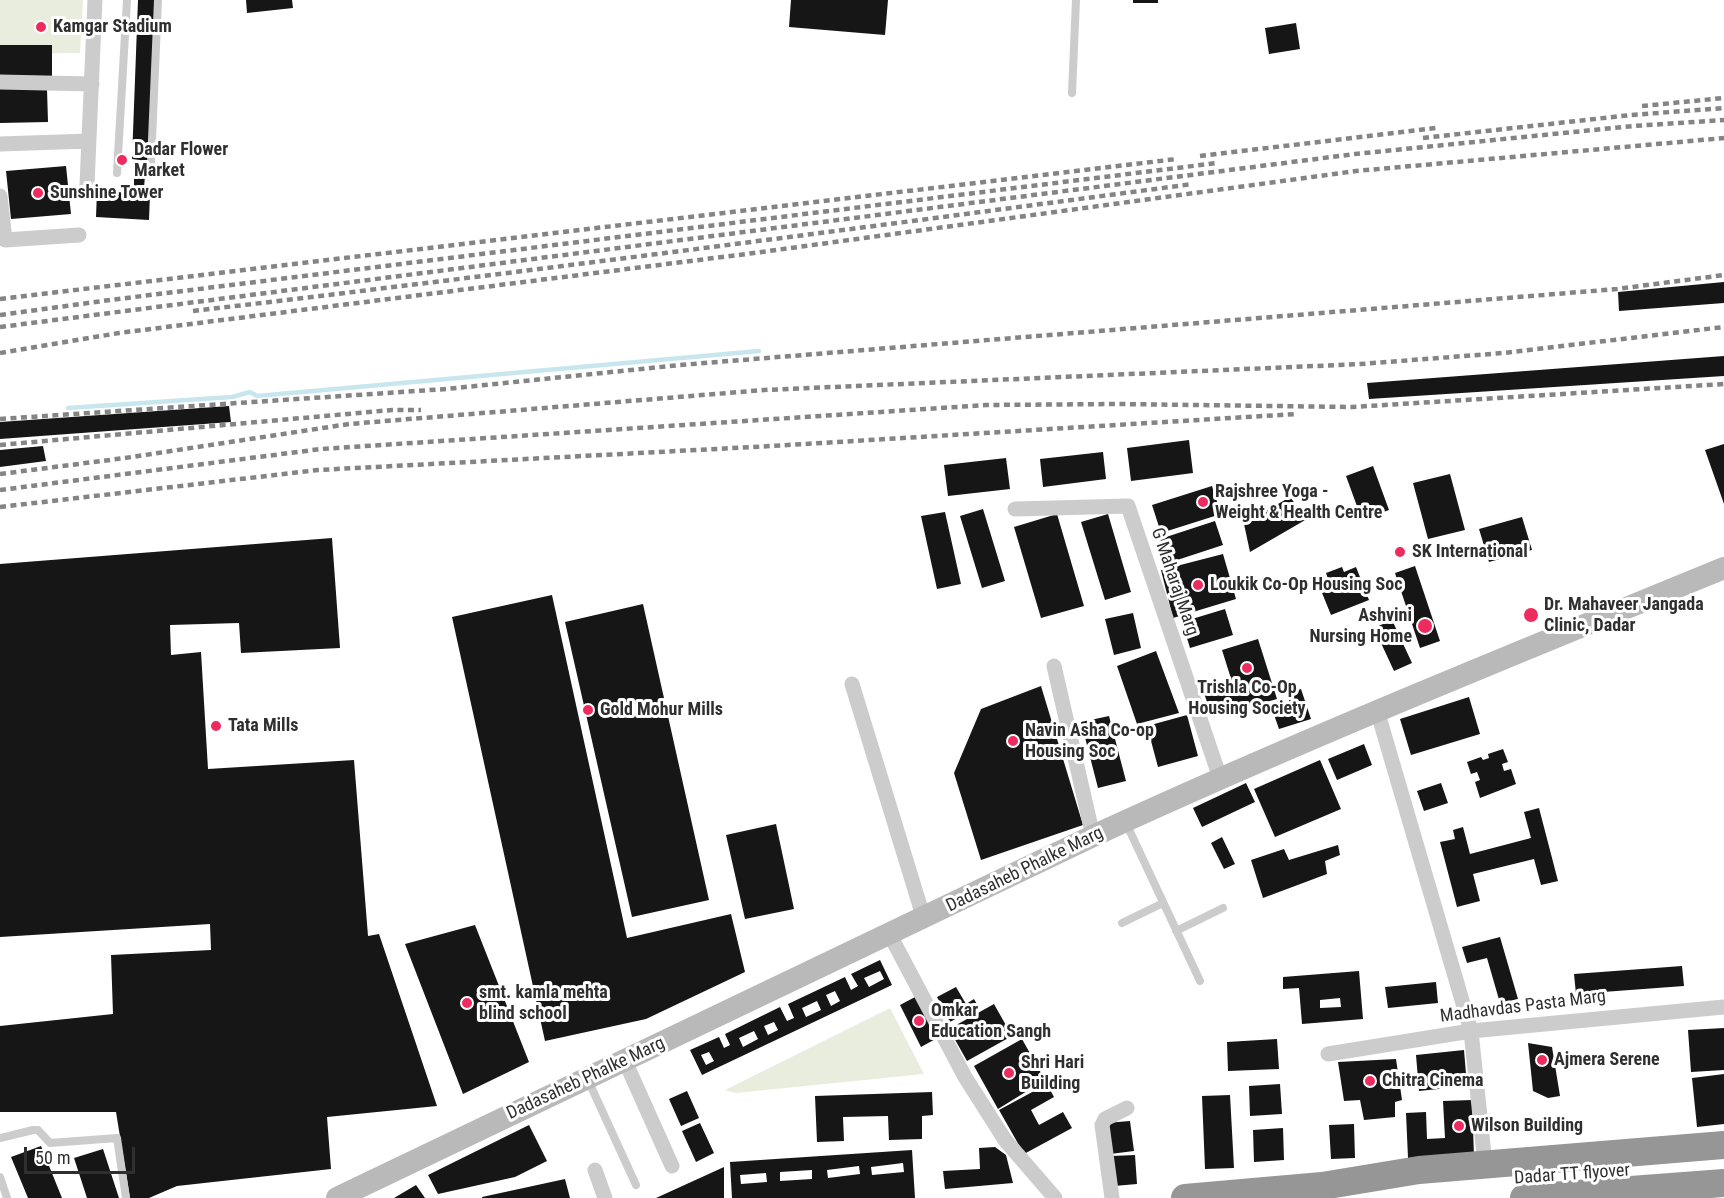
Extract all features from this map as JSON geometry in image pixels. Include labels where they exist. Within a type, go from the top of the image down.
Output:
[{"type":"highway","points":[[1185,1198],[1322,1186],[1419,1170],[1724,1145]]},
{"type":"highway","name":"Dadar TT flyover","points":[[1322,1186],[1420,1187],[1724,1164]]},
{"type":"highway","name":"Dadar TT flyover","points":[[1524,1198],[1724,1183]]},
{"type":"street","points":[[87,185],[95,0]]},
{"type":"street","points":[[0,82],[92,84]]},
{"type":"street","points":[[0,144],[89,141]]},
{"type":"street","points":[[0,196],[4,240],[79,235]]},
{"type":"street","name":"G Maharaj Marg","points":[[1015,509],[1128,507],[1220,778]]},
{"type":"street","name":"Dadasaheb Phalke Marg","points":[[337,1198],[1125,821],[1377,710],[1724,568]]},
{"type":"street","points":[[1054,666],[1093,836]]},
{"type":"street","points":[[852,684],[924,919]]},
{"type":"street","points":[[1377,710],[1471,1031],[1485,1164]]},
{"type":"street","points":[[890,935],[965,1077],[1005,1140],[1054,1198]]},
{"type":"street","name":"Madhavdas Pasta Marg","points":[[1328,1054],[1471,1031],[1724,1007]]},
{"type":"street","points":[[625,1061],[672,1166]]},
{"type":"street","points":[[1112,1198],[1102,1125],[1105,1119],[1127,1108]]},
{"type":"street","points":[[596,1170],[605,1198]]},
{"type":"lane","points":[[117,173],[127,0]]},
{"type":"lane","points":[[151,163],[158,0]]},
{"type":"lane","points":[[1072,93],[1076,0]]},
{"type":"lane","points":[[1125,821],[1200,981]]},
{"type":"lane","points":[[1122,923],[1163,903]]},
{"type":"lane","points":[[1176,931],[1223,908]]},
{"type":"lane","points":[[587,1078],[636,1185]]},
{"type":"lane","points":[[0,1138],[33,1130],[38,1130],[50,1143],[117,1138],[126,1198]]},
{"type":"lane","points":[[0,1177],[8,1198]]},
{"type":"green space","name":"Kamgar Stadium","points":[[0,0],[83,0],[80,53],[0,54]]},
{"type":"green space","points":[[890,1008],[924,1074],[736,1093],[725,1090]]},
{"type":"building","points":[[138,0],[157,0],[148,161],[132,159]]},
{"type":"building","points":[[246,0],[292,0],[293,8],[247,13]]},
{"type":"building","points":[[791,0],[888,0],[885,35],[789,27]]},
{"type":"building","points":[[1133,0],[1158,0],[1158,3],[1133,3]]},
{"type":"building","points":[[1296,23],[1300,49],[1269,54],[1265,28]]},
{"type":"building","points":[[0,45],[52,45],[52,78],[0,78]]},
{"type":"building","points":[[0,89],[47,89],[48,122],[0,123]]},
{"type":"building","points":[[146,163],[144,188],[134,189],[134,173]]},
{"type":"building","name":"Sunshine Tower","points":[[66,166],[71,214],[11,219],[6,171]]},
{"type":"building","points":[[97,191],[150,194],[149,220],[96,217]]},
{"type":"building","points":[[1724,282],[1724,303],[1619,311],[1618,292]]},
{"type":"building","points":[[1724,356],[1724,376],[1369,399],[1367,383]]},
{"type":"building","points":[[229,406],[231,422],[0,439],[0,422]]},
{"type":"building","points":[[1189,440],[1193,473],[1131,481],[1127,448]]},
{"type":"building","points":[[1724,444],[1724,504],[1705,450]]},
{"type":"building","points":[[43,446],[46,461],[0,467],[0,450]]},
{"type":"building","points":[[1103,452],[1106,479],[1043,487],[1040,459]]},
{"type":"building","points":[[1006,458],[1010,489],[948,496],[944,465]]},
{"type":"building","points":[[1373,466],[1389,510],[1362,520],[1346,476]]},
{"type":"building","points":[[1450,474],[1465,530],[1428,539],[1413,483]]},
{"type":"building","points":[[1212,486],[1221,514],[1161,533],[1152,505]]},
{"type":"building","points":[[1290,497],[1307,519],[1250,552],[1244,524]]},
{"type":"building","points":[[983,509],[1005,581],[982,588],[960,516]]},
{"type":"building","points":[[945,512],[961,584],[937,589],[921,516]]},
{"type":"building","points":[[1057,514],[1084,606],[1041,618],[1014,527]]},
{"type":"building","points":[[1108,514],[1131,592],[1105,600],[1081,522]]},
{"type":"building","points":[[1522,517],[1532,550],[1489,562],[1479,529]]},
{"type":"building","points":[[1215,521],[1223,545],[1168,563],[1160,539]]},
{"type":"building","name":"Tata Mills","points":[[332,538],[340,648],[241,653],[239,623],[170,625],[171,655],[201,652],[208,769],[354,760],[368,936],[379,934],[437,1106],[327,1117],[331,1169],[177,1186],[149,1198],[130,1198],[116,1112],[0,1112],[0,1026],[113,1014],[111,955],[211,950],[210,924],[0,937],[0,564]]},
{"type":"building","name":"Loukik Co-Op Housing Soc","points":[[1223,554],[1236,599],[1173,618],[1161,570]]},
{"type":"building","points":[[1415,566],[1440,641],[1420,648],[1395,573]]},
{"type":"building","points":[[1342,567],[1344,572],[1356,567],[1369,600],[1331,615],[1318,583],[1328,579],[1326,573]]},
{"type":"building","points":[[552,595],[627,938],[731,914],[745,972],[646,1019],[545,1041],[452,617]]},
{"type":"building","points":[[643,604],[709,900],[632,917],[565,622]]},
{"type":"building","points":[[1225,609],[1233,635],[1190,648],[1182,622]]},
{"type":"building","points":[[1133,613],[1141,648],[1114,655],[1105,619]]},
{"type":"building","points":[[1392,620],[1412,663],[1394,671],[1374,628]]},
{"type":"building","name":"Trishla Co-Op Housing Society","points":[[1258,639],[1277,699],[1212,717],[1204,693],[1233,685],[1222,650]]},
{"type":"building","points":[[1156,651],[1179,713],[1137,724],[1117,666]]},
{"type":"building","name":"Navin Asha Co-op Housing Soc","points":[[1041,686],[1083,825],[981,860],[954,773],[981,709]]},
{"type":"building","points":[[1301,689],[1311,719],[1279,729],[1272,709],[1290,703],[1287,694]]},
{"type":"building","points":[[1469,697],[1480,734],[1411,755],[1400,719]]},
{"type":"building","points":[[1187,715],[1198,756],[1158,767],[1147,726]]},
{"type":"building","points":[[1109,716],[1126,781],[1098,788],[1081,722]]},
{"type":"building","points":[[1364,744],[1372,765],[1337,780],[1328,759]]},
{"type":"building","points":[[1503,749],[1508,762],[1502,764],[1504,771],[1511,769],[1516,784],[1480,798],[1475,782],[1480,780],[1477,772],[1471,774],[1467,762],[1481,757],[1483,760],[1489,758],[1488,754]]},
{"type":"building","points":[[1320,760],[1341,809],[1275,837],[1254,789]]},
{"type":"building","points":[[1246,783],[1255,802],[1202,827],[1193,808]]},
{"type":"building","points":[[1441,783],[1448,803],[1424,811],[1417,791]]},
{"type":"building","points":[[1539,808],[1558,881],[1541,885],[1534,859],[1473,874],[1480,901],[1457,907],[1440,842],[1455,839],[1453,830],[1463,827],[1470,854],[1531,838],[1524,812]]},
{"type":"building","points":[[776,824],[794,909],[745,919],[726,835]]},
{"type":"building","points":[[1222,837],[1235,864],[1224,869],[1211,843]]},
{"type":"building","points":[[1338,845],[1340,855],[1325,861],[1327,874],[1263,898],[1251,860],[1284,849],[1289,860]]},
{"type":"building","name":"smt. kamla mehta blind school","points":[[475,925],[529,1062],[463,1094],[405,944]]},
{"type":"building","points":[[1500,937],[1518,999],[1500,1003],[1487,958],[1467,963],[1462,947]]},
{"type":"building","points":[[880,960],[892,985],[702,1075],[690,1050],[719,1037],[724,1048],[730,1045],[725,1034],[780,1007],[787,1021],[794,1018],[788,1004],[845,977],[851,990],[858,986],[851,974]],"holes":[[[880,971],[884,979],[869,987],[864,978]],[[835,991],[840,1001],[831,1006],[826,995]],[[817,1001],[821,1010],[806,1017],[802,1008]],[[774,1022],[778,1030],[768,1035],[764,1026]],[[754,1031],[758,1039],[743,1047],[739,1038]],[[709,1052],[714,1061],[706,1065],[701,1055]]]},
{"type":"building","points":[[1682,966],[1684,986],[1576,994],[1574,974]]},
{"type":"building","points":[[1359,971],[1363,1019],[1302,1024],[1299,988],[1283,989],[1283,977]],"holes":[[[1340,998],[1341,1007],[1320,1008],[1320,1000]]]},
{"type":"building","points":[[1436,982],[1438,1003],[1388,1008],[1385,987]]},
{"type":"building","points":[[956,987],[966,1004],[974,999],[978,1006],[950,1022],[937,997]]},
{"type":"building","name":"Omkar Education Sangh","points":[[917,996],[939,1037],[921,1047],[900,1005]]},
{"type":"building","points":[[994,1004],[1012,1036],[967,1061],[949,1029]]},
{"type":"building","points":[[1724,1028],[1724,1070],[1691,1072],[1688,1030]]},
{"type":"building","name":"Shri Hari Building","points":[[1022,1039],[1045,1080],[998,1109],[974,1066]]},
{"type":"building","points":[[1277,1039],[1279,1069],[1228,1071],[1227,1042]]},
{"type":"building","name":"Ajmera Serene","points":[[1528,1043],[1552,1047],[1560,1096],[1548,1098],[1533,1091]]},
{"type":"building","points":[[1464,1050],[1467,1086],[1419,1091],[1416,1055]]},
{"type":"building","name":"Chitra Cinema","points":[[1396,1059],[1402,1100],[1395,1102],[1395,1117],[1364,1120],[1360,1100],[1344,1101],[1338,1062]]},
{"type":"building","points":[[1724,1074],[1724,1124],[1697,1127],[1692,1078]]},
{"type":"building","points":[[1047,1084],[1054,1097],[1031,1110],[1039,1125],[1063,1112],[1072,1128],[1024,1154],[999,1110]]},
{"type":"building","points":[[1280,1084],[1282,1114],[1250,1116],[1249,1086]]},
{"type":"building","points":[[687,1091],[699,1118],[681,1126],[669,1099]]},
{"type":"building","points":[[932,1092],[933,1115],[922,1116],[922,1139],[889,1140],[888,1116],[843,1117],[844,1141],[817,1142],[815,1096]]},
{"type":"building","points":[[1230,1095],[1234,1168],[1205,1169],[1202,1096]]},
{"type":"building","name":"Wilson Building","points":[[1472,1100],[1474,1156],[1408,1158],[1406,1113],[1426,1112],[1427,1139],[1445,1138],[1443,1101]]},
{"type":"building","points":[[1130,1121],[1134,1151],[1110,1154],[1106,1123]]},
{"type":"building","points":[[700,1123],[714,1153],[696,1162],[682,1131]]},
{"type":"building","points":[[1354,1124],[1355,1158],[1331,1159],[1329,1125]]},
{"type":"building","points":[[529,1125],[547,1161],[515,1177],[438,1194],[428,1175]]},
{"type":"building","points":[[1283,1128],[1284,1160],[1254,1162],[1253,1130]]},
{"type":"building","points":[[41,1146],[62,1198],[28,1198],[11,1157]]},
{"type":"building","points":[[995,1147],[1006,1155],[1013,1183],[945,1189],[943,1171],[980,1169],[979,1148]]},
{"type":"building","points":[[103,1149],[119,1198],[87,1198],[74,1158]]},
{"type":"building","points":[[912,1150],[915,1198],[732,1198],[730,1162]],"holes":[[[903,1163],[904,1172],[872,1175],[871,1167]],[[859,1166],[860,1174],[828,1178],[827,1170]],[[812,1170],[812,1179],[780,1181],[780,1172]],[[766,1173],[767,1182],[741,1184],[740,1175]]]},
{"type":"building","points":[[1135,1155],[1137,1184],[1114,1186],[1112,1156]]},
{"type":"building","points":[[724,1167],[724,1198],[656,1198]]},
{"type":"building","points":[[565,1179],[570,1198],[482,1198],[482,1197]]},
{"type":"building","points":[[416,1185],[425,1198],[394,1198]]},
{"type":"waterway","points":[[68,408],[232,397],[250,392],[257,396],[759,351]]},
{"type":"railway","points":[[1642,106],[1724,98]]},
{"type":"railway","points":[[1423,138],[1631,115],[1724,108]]},
{"type":"railway","points":[[0,327],[1355,154],[1633,126],[1724,120]]},
{"type":"railway","points":[[1200,156],[1436,128]]},
{"type":"railway","points":[[0,353],[119,333],[754,253],[1356,171],[1724,138]]},
{"type":"railway","points":[[0,299],[1177,159]]},
{"type":"railway","points":[[0,315],[1217,163]]},
{"type":"railway","points":[[193,311],[1193,184]]},
{"type":"railway","points":[[0,419],[446,389],[680,365],[1617,289],[1724,275]]},
{"type":"railway","points":[[0,474],[125,458],[349,424],[764,390],[1361,364],[1503,353],[1724,327]]},
{"type":"railway","points":[[0,490],[321,449],[986,405],[1352,407],[1724,384]]},
{"type":"railway","points":[[0,445],[392,410],[421,410]]},
{"type":"railway","points":[[0,507],[318,470],[772,446],[1296,414]]},
{"type":"place","name":"Kamgar Stadium","points":[[41,27]]},
{"type":"place","name":"Dadar Flower Market","points":[[122,160]]},
{"type":"place","name":"Sunshine Tower","points":[[38,193]]},
{"type":"place","name":"Rajshree Yoga - Weight & Health Centre","points":[[1203,502]]},
{"type":"place","name":"SK International","points":[[1400,552]]},
{"type":"place","name":"Loukik Co-Op Housing Soc","points":[[1198,585]]},
{"type":"place","name":"Dr. Mahaveer Jangada Clinic, Dadar","points":[[1531,615]]},
{"type":"place","name":"Ashvini Nursing Home","points":[[1425,626]]},
{"type":"place","name":"Trishla Co-Op Housing Society","points":[[1247,668]]},
{"type":"place","name":"Gold Mohur Mills","points":[[588,710]]},
{"type":"place","name":"Tata Mills","points":[[216,726]]},
{"type":"place","name":"Navin Asha Co-op Housing Soc","points":[[1013,741]]},
{"type":"place","name":"smt. kamla mehta blind school","points":[[467,1003]]},
{"type":"place","name":"Omkar Education Sangh","points":[[919,1021]]},
{"type":"place","name":"Ajmera Serene","points":[[1542,1060]]},
{"type":"place","name":"Shri Hari Building","points":[[1009,1073]]},
{"type":"place","name":"Chitra Cinema","points":[[1370,1081]]},
{"type":"place","name":"Wilson Building","points":[[1459,1126]]}]
